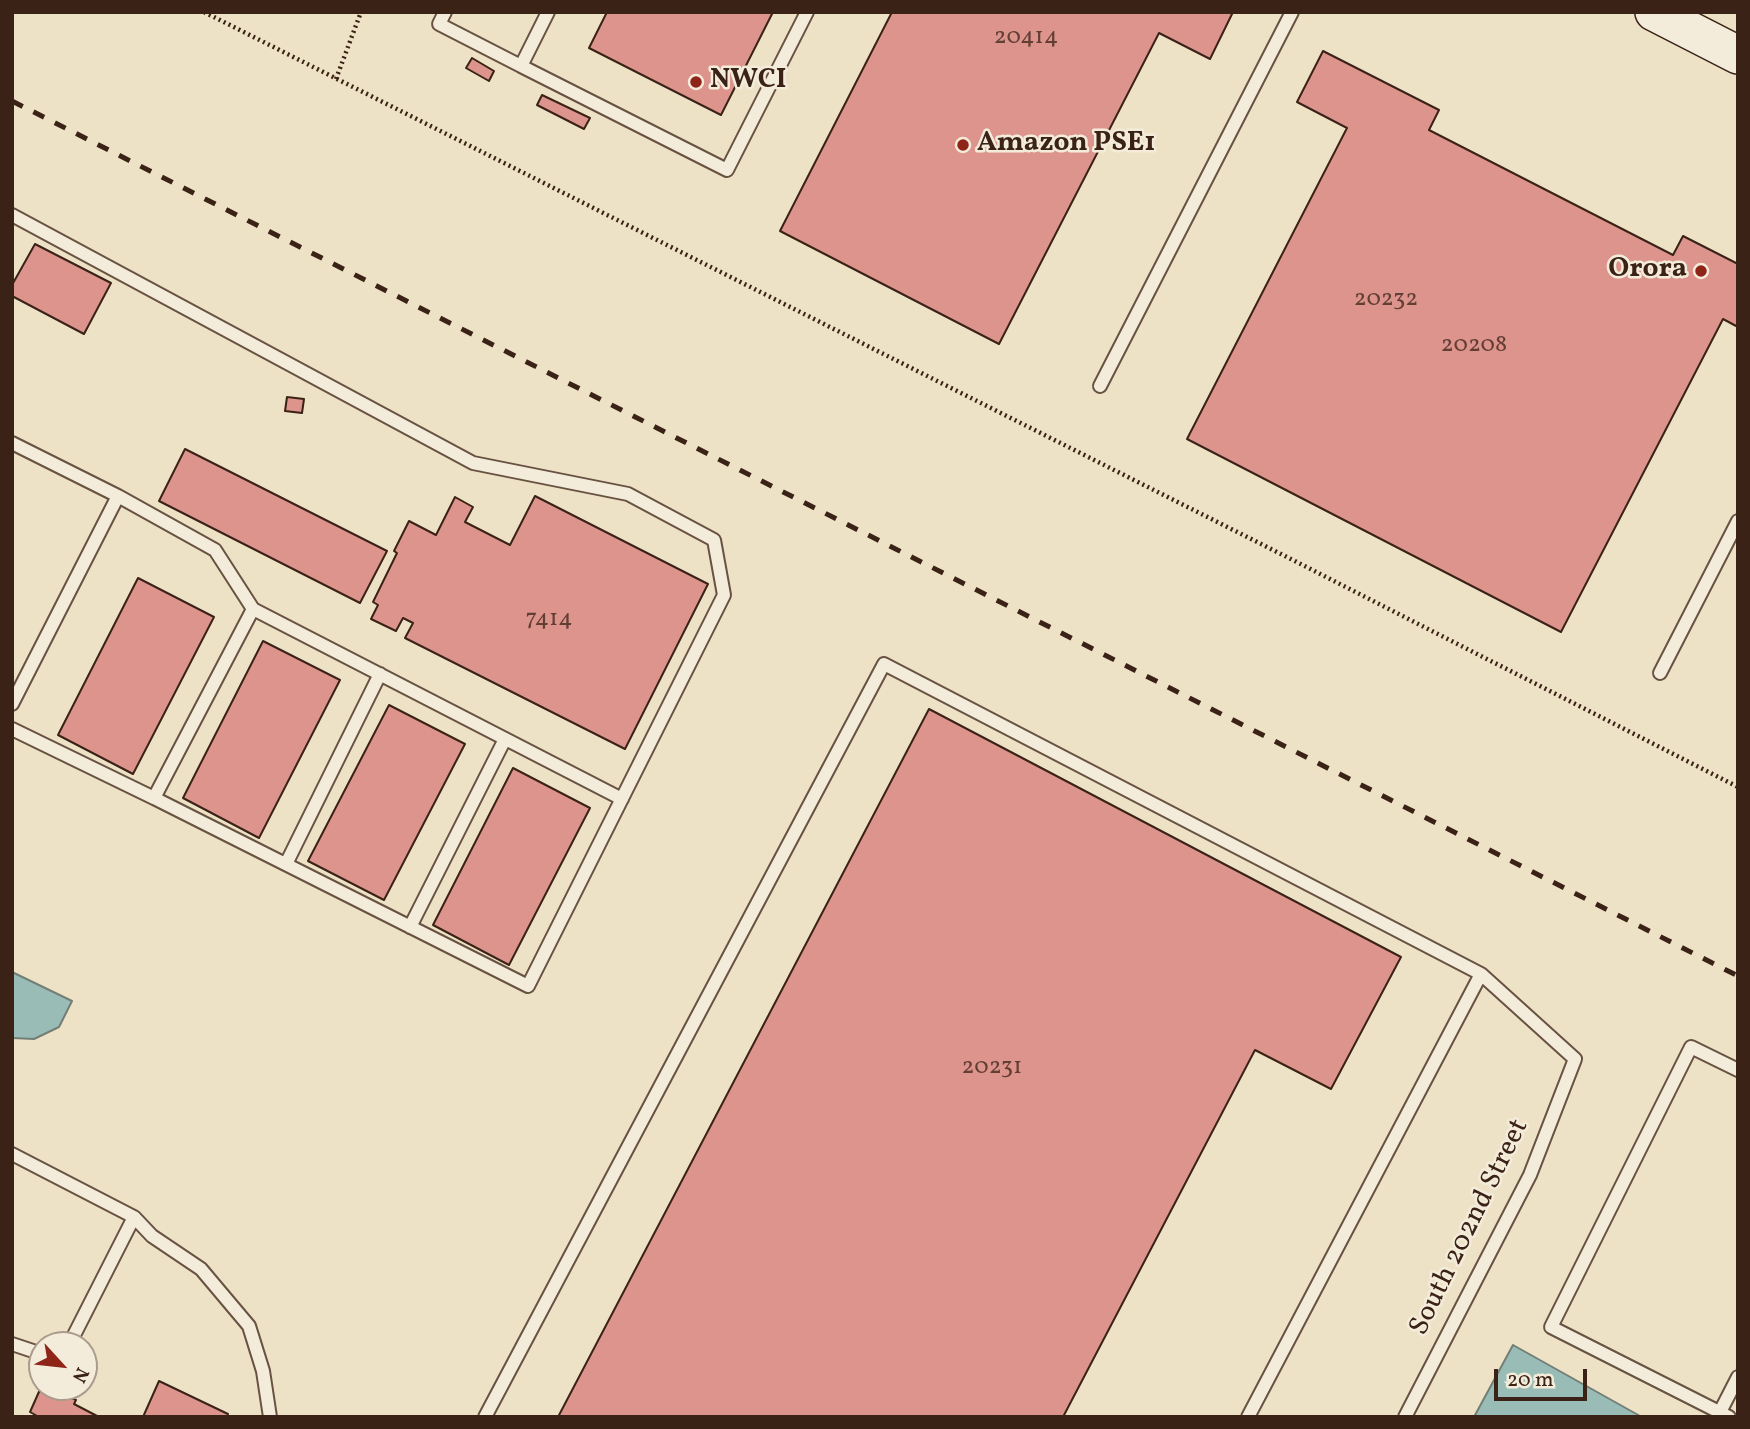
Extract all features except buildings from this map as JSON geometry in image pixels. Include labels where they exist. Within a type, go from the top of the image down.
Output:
[{"type":"street","points":[[1654,12],[1738,55]]},
{"type":"lane","points":[[445,12],[439,24],[727,170],[807,12]]},
{"type":"lane","points":[[521,66],[548,12]]},
{"type":"lane","points":[[1100,386],[1292,12]]},
{"type":"lane","points":[[12,215],[473,463],[628,494],[714,540],[724,595],[528,986],[12,729]]},
{"type":"lane","points":[[12,443],[118,496],[215,550],[253,609],[622,799]]},
{"type":"lane","points":[[12,704],[118,496]]},
{"type":"lane","points":[[1660,673],[1738,521]]},
{"type":"lane","points":[[154,798],[253,609]]},
{"type":"lane","points":[[485,1417],[884,664],[1481,974],[1248,1417]]},
{"type":"lane","points":[[285,864],[380,674]]},
{"type":"lane","points":[[410,926],[505,739]]},
{"type":"lane","name":"South 202nd Street","points":[[1405,1417],[1530,1175],[1575,1059],[1481,974]]},
{"type":"lane","points":[[1738,1070],[1691,1046],[1551,1327],[1725,1415],[1738,1377]]},
{"type":"lane","points":[[12,1154],[134,1217],[152,1236],[201,1269],[249,1326],[263,1371],[270,1417]]},
{"type":"lane","points":[[76,1331],[134,1217]]},
{"type":"path","points":[[204,12],[1256,541],[1738,787]]},
{"type":"path","points":[[336,79],[361,12]]},
{"type":"water","points":[[12,972],[72,1001],[59,1027],[34,1039],[12,1038]]},
{"type":"water","points":[[1513,1345],[1640,1416],[1474,1417]]},
{"type":"railway","points":[[12,101],[1738,976]]},
{"type":"place","name":"NWCI","points":[[696,82]]},
{"type":"place","name":"Amazon PSE1","points":[[963,145]]},
{"type":"place","name":"Orora","points":[[1701,271]]}]
